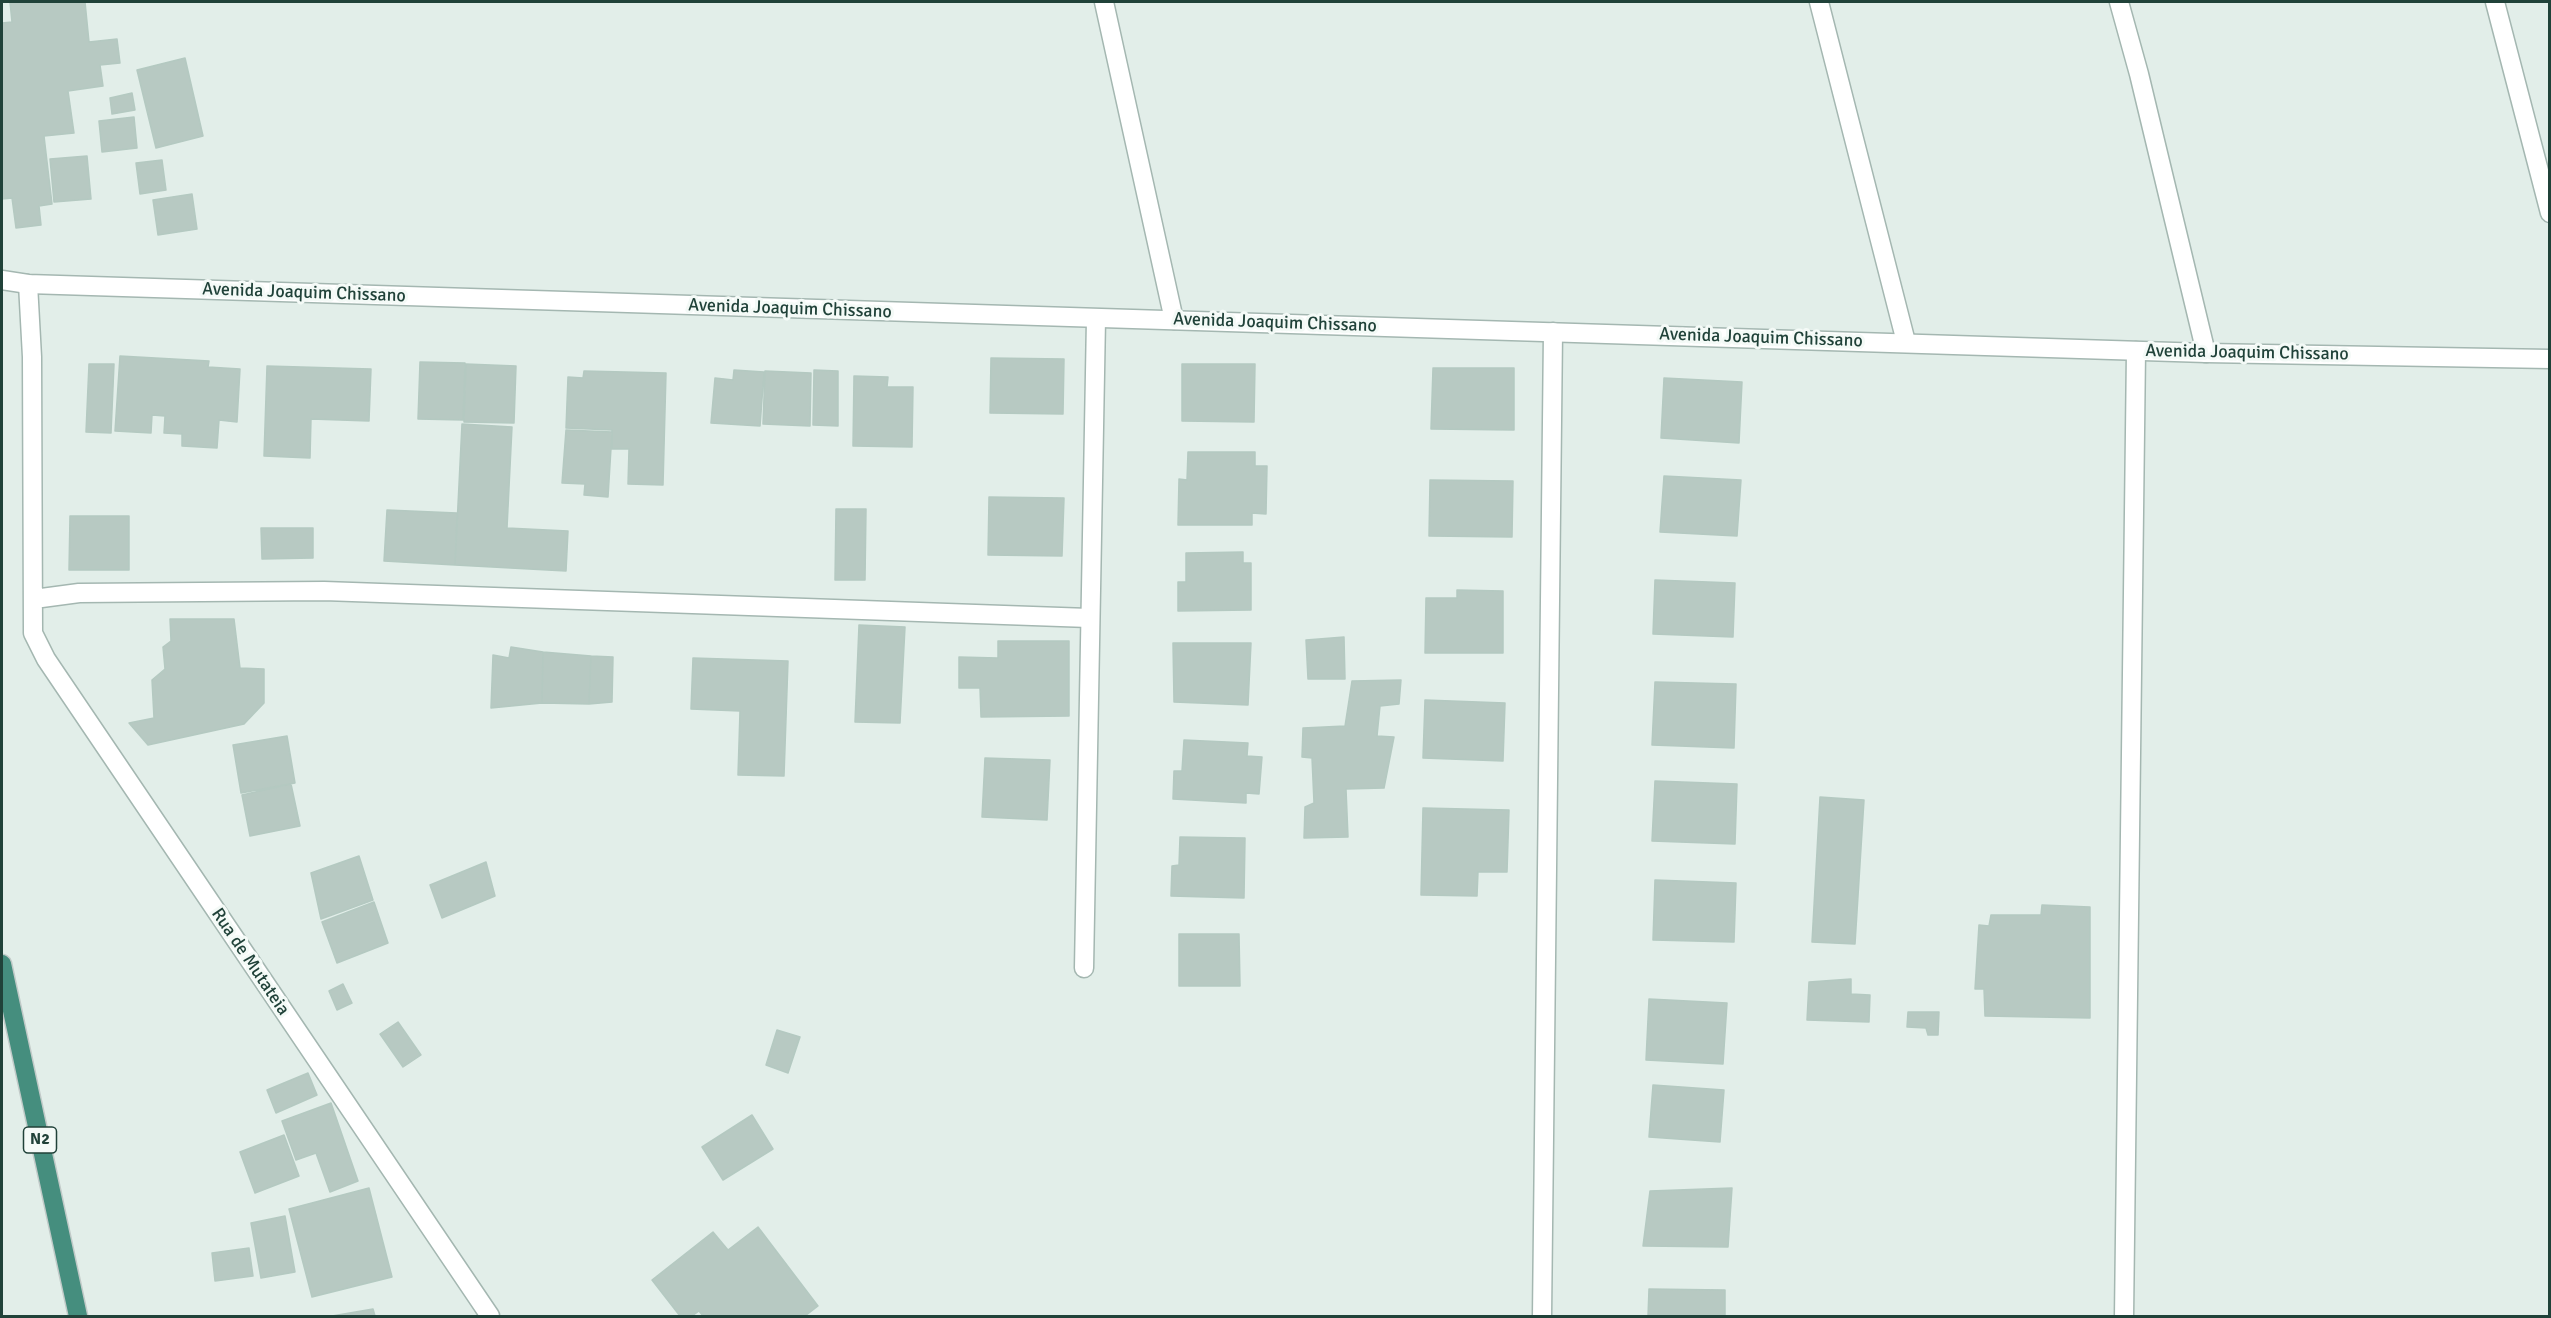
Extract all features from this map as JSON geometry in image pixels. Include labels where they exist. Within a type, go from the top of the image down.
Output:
[{"type":"highway","name":"N2","points":[[2,964],[78,1317]]},
{"type":"street","points":[[1104,2],[1174,320]]},
{"type":"street","points":[[1820,2],[1906,342]]},
{"type":"street","points":[[2119,2],[2142,85],[2206,353]]},
{"type":"street","points":[[2495,2],[2550,213]]},
{"type":"street","name":"Avenida Joaquim Chissano","points":[[2,280],[28,284],[1096,319],[1906,342],[2206,353],[2550,359]]},
{"type":"street","name":"Rua de Mutateia","points":[[28,284],[32,357],[33,633],[46,659],[490,1317]]},
{"type":"street","points":[[1084,968],[1096,319]]},
{"type":"street","points":[[1542,1317],[1553,332]]},
{"type":"street","points":[[2124,1317],[2136,351]]},
{"type":"street","points":[[34,599],[79,592],[324,591],[1089,618]]},
{"type":"building","points":[[10,2],[85,2],[89,42],[117,39],[120,63],[100,65],[103,86],[68,91],[74,133],[44,136],[52,204],[39,206],[41,225],[16,228],[12,198],[2,199],[2,23],[12,22]]},
{"type":"building","points":[[185,58],[203,136],[156,148],[137,70]]},
{"type":"building","points":[[132,93],[135,110],[112,114],[110,98]]},
{"type":"building","points":[[134,117],[137,148],[102,152],[99,121]]},
{"type":"building","points":[[87,156],[91,199],[54,202],[50,159]]},
{"type":"building","points":[[162,160],[166,190],[140,194],[136,163]]},
{"type":"building","points":[[192,194],[197,229],[158,235],[153,200]]},
{"type":"building","points":[[120,356],[209,361],[208,367],[240,369],[237,422],[219,420],[217,448],[182,446],[182,434],[164,433],[165,416],[152,415],[151,433],[115,431]]},
{"type":"building","points":[[991,358],[1064,359],[1063,414],[990,413]]},
{"type":"building","points":[[420,362],[465,363],[463,420],[418,419]]},
{"type":"building","points":[[89,364],[114,364],[111,433],[86,432]]},
{"type":"building","points":[[466,364],[516,366],[514,423],[464,422]]},
{"type":"building","points":[[1182,364],[1255,364],[1254,422],[1182,421]]},
{"type":"building","points":[[267,366],[371,369],[369,421],[311,419],[310,458],[264,456]]},
{"type":"building","points":[[1433,368],[1514,368],[1514,430],[1431,429]]},
{"type":"building","points":[[734,370],[764,372],[760,426],[711,423],[715,378],[733,380]]},
{"type":"building","points":[[814,370],[838,371],[838,426],[813,425]]},
{"type":"building","points":[[584,371],[666,373],[663,485],[628,484],[629,449],[612,449],[612,430],[566,428],[568,377],[583,378]]},
{"type":"building","points":[[765,371],[811,373],[810,426],[763,424]]},
{"type":"building","points":[[854,376],[888,377],[887,387],[913,387],[912,447],[853,446]]},
{"type":"building","points":[[1664,378],[1742,382],[1739,443],[1661,438]]},
{"type":"building","points":[[462,424],[512,427],[507,528],[568,531],[566,571],[455,565]]},
{"type":"building","points":[[566,430],[612,432],[608,497],[584,495],[585,484],[562,483]]},
{"type":"building","points":[[1188,452],[1255,452],[1255,466],[1267,466],[1266,514],[1252,513],[1252,525],[1178,525],[1179,479],[1187,480]]},
{"type":"building","points":[[1664,476],[1741,480],[1737,536],[1660,532]]},
{"type":"building","points":[[1430,480],[1513,481],[1512,537],[1429,536]]},
{"type":"building","points":[[989,497],[1064,498],[1062,556],[988,555]]},
{"type":"building","points":[[836,509],[866,509],[865,580],[835,580]]},
{"type":"building","points":[[387,510],[457,513],[455,565],[384,561]]},
{"type":"building","points":[[70,516],[129,516],[129,570],[69,570]]},
{"type":"building","points":[[261,528],[313,528],[313,558],[262,559]]},
{"type":"building","points":[[1243,552],[1243,563],[1251,563],[1251,610],[1178,611],[1178,582],[1186,582],[1186,553]]},
{"type":"building","points":[[1655,580],[1735,583],[1733,637],[1653,634]]},
{"type":"building","points":[[1457,590],[1503,591],[1503,653],[1425,653],[1426,598],[1457,598]]},
{"type":"building","points":[[170,619],[234,619],[240,668],[264,669],[264,703],[244,724],[148,745],[129,723],[154,718],[152,680],[165,669],[163,647],[171,641]]},
{"type":"building","points":[[859,625],[905,627],[900,723],[855,722]]},
{"type":"building","points":[[1344,637],[1345,679],[1308,679],[1306,640]]},
{"type":"building","points":[[998,641],[1069,641],[1069,716],[981,717],[980,688],[959,688],[959,657],[998,658]]},
{"type":"building","points":[[1173,643],[1251,643],[1248,705],[1174,702]]},
{"type":"building","points":[[511,647],[543,652],[542,703],[491,708],[493,655],[509,658]]},
{"type":"building","points":[[543,652],[591,656],[589,704],[542,703]]},
{"type":"building","points":[[591,656],[613,657],[612,702],[589,704]]},
{"type":"building","points":[[693,658],[788,661],[784,776],[738,775],[740,711],[691,709]]},
{"type":"building","points":[[1401,680],[1399,704],[1380,706],[1377,736],[1394,737],[1384,788],[1346,789],[1348,837],[1304,838],[1305,807],[1314,803],[1312,758],[1302,757],[1303,728],[1345,726],[1352,681]]},
{"type":"building","points":[[1655,682],[1736,684],[1734,748],[1652,745]]},
{"type":"building","points":[[1425,700],[1505,703],[1503,761],[1423,758]]},
{"type":"building","points":[[287,736],[295,783],[241,793],[233,745]]},
{"type":"building","points":[[1184,740],[1248,743],[1247,756],[1262,757],[1259,794],[1246,793],[1246,803],[1173,799],[1174,771],[1182,771]]},
{"type":"building","points":[[985,758],[1050,760],[1047,820],[982,817]]},
{"type":"building","points":[[1655,781],[1737,784],[1735,844],[1652,841]]},
{"type":"building","points":[[291,784],[300,826],[250,836],[242,795]]},
{"type":"building","points":[[1820,797],[1864,800],[1855,944],[1812,942]]},
{"type":"building","points":[[1423,808],[1509,810],[1507,872],[1478,872],[1477,896],[1421,895]]},
{"type":"building","points":[[1180,837],[1245,838],[1244,898],[1171,896],[1172,866],[1179,865]]},
{"type":"building","points":[[359,856],[373,900],[321,919],[311,873]]},
{"type":"building","points":[[486,862],[495,896],[442,918],[430,885]]},
{"type":"building","points":[[1655,880],[1736,883],[1734,942],[1653,940]]},
{"type":"building","points":[[374,902],[388,943],[337,963],[322,922]]},
{"type":"building","points":[[2042,905],[2090,907],[2090,1018],[1985,1016],[1984,989],[1975,989],[1979,925],[1989,926],[1991,915],[2041,915]]},
{"type":"building","points":[[1179,934],[1239,934],[1240,986],[1179,986]]},
{"type":"building","points":[[1851,979],[1851,994],[1870,995],[1869,1022],[1807,1020],[1809,982]]},
{"type":"building","points":[[343,984],[352,1003],[337,1010],[329,991]]},
{"type":"building","points":[[1649,999],[1727,1003],[1723,1064],[1646,1060]]},
{"type":"building","points":[[1908,1012],[1939,1012],[1938,1035],[1928,1035],[1926,1028],[1907,1027]]},
{"type":"building","points":[[398,1022],[421,1055],[403,1067],[380,1034]]},
{"type":"building","points":[[777,1030],[800,1037],[788,1073],[766,1065]]},
{"type":"building","points":[[308,1073],[317,1095],[276,1113],[267,1090]]},
{"type":"building","points":[[1653,1085],[1724,1090],[1720,1142],[1649,1137]]},
{"type":"building","points":[[331,1103],[358,1181],[330,1192],[316,1153],[296,1160],[282,1121]]},
{"type":"building","points":[[752,1115],[773,1149],[723,1180],[702,1147]]},
{"type":"building","points":[[284,1135],[299,1176],[255,1193],[240,1152]]},
{"type":"building","points":[[369,1188],[392,1277],[312,1297],[289,1209]]},
{"type":"building","points":[[1732,1188],[1728,1247],[1643,1246],[1650,1191]]},
{"type":"building","points":[[285,1216],[295,1272],[261,1278],[251,1223]]},
{"type":"building","points":[[758,1227],[818,1306],[805,1316],[703,1316],[699,1311],[692,1316],[680,1316],[652,1280],[713,1232],[728,1250]]},
{"type":"building","points":[[249,1248],[253,1276],[215,1281],[212,1253]]},
{"type":"building","points":[[1649,1289],[1725,1290],[1725,1316],[1648,1316]]},
{"type":"building","points":[[373,1309],[375,1316],[332,1316]]}]
